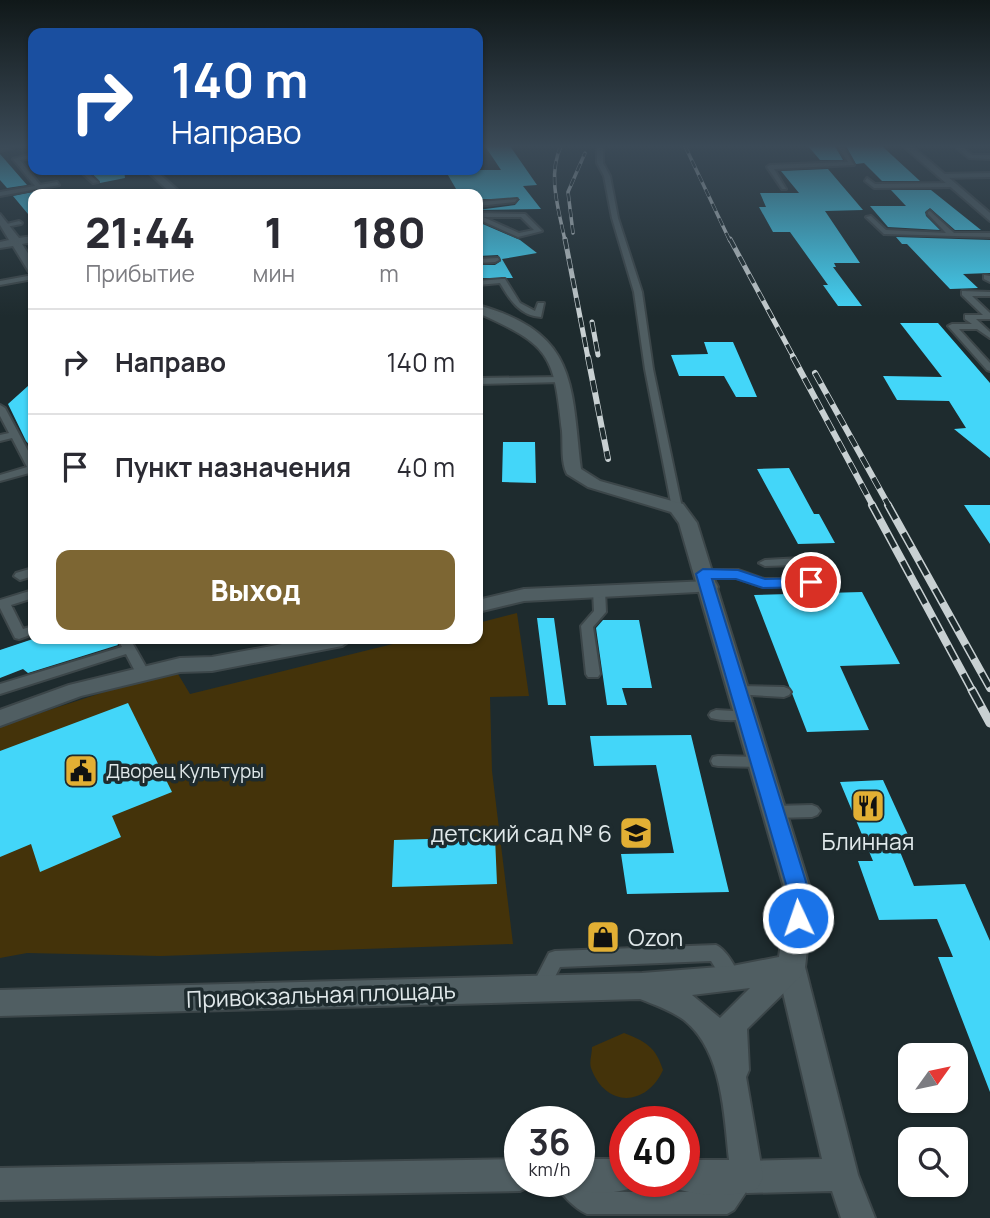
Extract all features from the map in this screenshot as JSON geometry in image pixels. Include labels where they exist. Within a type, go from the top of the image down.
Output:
[{"type":"street","points":[[973,203],[990,218]]},
{"type":"street","points":[[3,221],[28,261]]},
{"type":"street","points":[[0,245],[28,240]]},
{"type":"street","points":[[483,312],[531,336],[552,354],[561,380],[573,471],[594,484],[677,508],[688,523],[800,898],[791,967],[842,1175],[858,1218]]},
{"type":"street","points":[[483,605],[524,595],[706,580]]},
{"type":"street","points":[[0,718],[76,690],[142,674],[313,644]]},
{"type":"street","points":[[735,1083],[732,1024],[791,967]]},
{"type":"street","name":"Привокзальная площадь","points":[[0,1003],[642,986],[732,979],[791,967]]},
{"type":"street","name":"Привокзальная площадь","points":[[642,986],[695,1011],[712,1031],[735,1083],[746,1149],[747,1177]]},
{"type":"street","points":[[0,1185],[504,1175]]},
{"type":"street","points":[[700,1176],[842,1175]]},
{"type":"lane","points":[[612,203],[638,292],[649,369],[677,508]]},
{"type":"lane","points":[[930,213],[952,235]]},
{"type":"lane","points":[[483,216],[523,215],[539,231],[518,235],[483,218]]},
{"type":"lane","points":[[869,217],[884,232],[990,235]]},
{"type":"lane","points":[[3,221],[19,223]]},
{"type":"lane","points":[[483,261],[495,260]]},
{"type":"lane","points":[[0,283],[28,278]]},
{"type":"lane","points":[[483,283],[502,281],[517,305],[538,315],[541,305]]},
{"type":"lane","points":[[990,294],[965,293],[990,317]]},
{"type":"lane","points":[[990,317],[968,317],[990,336]]},
{"type":"lane","points":[[979,327],[952,326],[990,368]]},
{"type":"lane","points":[[483,381],[561,380]]},
{"type":"lane","points":[[0,408],[28,459]]},
{"type":"lane","points":[[0,438],[15,434]]},
{"type":"lane","points":[[0,478],[28,470]]},
{"type":"lane","points":[[706,580],[738,574],[763,583],[811,582],[801,561],[765,563]]},
{"type":"lane","points":[[20,576],[28,574]]},
{"type":"lane","points":[[593,674],[587,626],[600,612],[599,590]]},
{"type":"lane","points":[[28,596],[4,603],[19,635],[28,632]]},
{"type":"lane","points":[[0,689],[126,644],[142,674]]},
{"type":"lane","points":[[738,691],[784,692]]},
{"type":"lane","points":[[716,715],[746,715]]},
{"type":"lane","points":[[718,761],[760,762]]},
{"type":"lane","points":[[775,812],[812,811]]},
{"type":"lane","points":[[540,988],[555,959],[716,953],[732,979]]},
{"type":"lane","points":[[581,1197],[587,1203],[727,1203],[747,1177]]},
{"type":"shaded area","points":[[517,613],[529,696],[490,697],[492,771],[513,944],[161,956],[27,953],[0,958],[0,726],[175,669],[190,694],[393,644],[483,644],[483,622]]},
{"type":"shaded area","points":[[624,1033],[649,1046],[663,1070],[647,1091],[627,1098],[606,1091],[590,1063],[592,1047]]},
{"type":"building","points":[[19,203],[28,203],[28,214]]},
{"type":"building","points":[[536,203],[541,209],[483,210],[483,209]]},
{"type":"building","points":[[764,203],[857,203],[863,210],[825,211],[860,263],[834,263],[836,267],[833,267],[862,306],[838,306],[823,285],[828,285],[790,232],[773,232],[759,207],[766,207]]},
{"type":"building","points":[[903,203],[947,203],[981,230],[955,230],[930,208],[925,212],[926,216],[940,230],[888,227],[870,206],[906,206]]},
{"type":"building","points":[[483,224],[520,240],[537,253],[502,259],[513,278],[483,278],[483,265],[495,265],[501,261],[498,255],[483,256]]},
{"type":"building","points":[[896,237],[990,240],[990,273],[963,274],[978,288],[950,289],[907,244],[902,244]]},
{"type":"building","points":[[900,323],[938,323],[990,383],[990,458],[954,429],[966,428],[949,401],[897,400],[883,376],[942,377]]},
{"type":"building","points":[[704,342],[733,342],[757,397],[736,397],[724,376],[679,376],[671,355],[708,354]]},
{"type":"building","points":[[28,386],[28,443],[26,441],[8,404]]},
{"type":"building","points":[[503,442],[535,442],[536,483],[502,482]]},
{"type":"building","points":[[789,468],[814,514],[819,514],[835,543],[798,544],[757,469]]},
{"type":"building","points":[[964,505],[990,505],[990,544]]},
{"type":"building","points":[[862,592],[900,664],[840,666],[869,730],[807,732],[754,595]]},
{"type":"building","points":[[537,618],[554,618],[566,705],[548,705]]},
{"type":"building","points":[[603,620],[639,620],[652,688],[622,688],[627,705],[607,705],[596,628]]},
{"type":"building","points":[[28,641],[28,644],[118,645],[28,673],[23,669],[0,678],[0,650]]},
{"type":"building","name":"Дворец Культуры","points":[[128,703],[172,792],[112,816],[121,837],[40,872],[31,844],[0,857],[0,751]]},
{"type":"building","points":[[691,735],[729,892],[627,894],[621,854],[674,853],[656,765],[594,766],[590,736]]},
{"type":"building","points":[[883,780],[909,837],[894,837],[914,886],[965,884],[990,941],[990,1092],[938,957],[953,957],[937,919],[879,920],[858,861],[873,861],[840,782]]},
{"type":"building","points":[[495,837],[497,884],[392,887],[394,840]]},
{"type":"railway","points":[[557,203],[565,241]]},
{"type":"railway","points":[[569,203],[573,233]]},
{"type":"railway","points":[[712,203],[730,241]]},
{"type":"railway","points":[[565,239],[588,358]]},
{"type":"railway","points":[[730,239],[794,358]]},
{"type":"railway","points":[[592,322],[598,355]]},
{"type":"railway","points":[[588,357],[608,459]]},
{"type":"railway","points":[[793,357],[873,506]]},
{"type":"railway","points":[[815,373],[889,506]]},
{"type":"railway","points":[[872,505],[973,692]]},
{"type":"railway","points":[[888,505],[990,688]]},
{"type":"railway","points":[[972,690],[990,723]]},
{"type":"place","name":"Дворец Культуры","points":[[81,771]]},
{"type":"place","name":"Блинная","points":[[868,806]]},
{"type":"place","name":"детский сад № 6","points":[[636,833]]},
{"type":"place","name":"Ozon","points":[[603,937]]},
{"type":"route","points":[[798,918],[800,898],[703,574],[738,574],[763,583],[811,582]]}]
